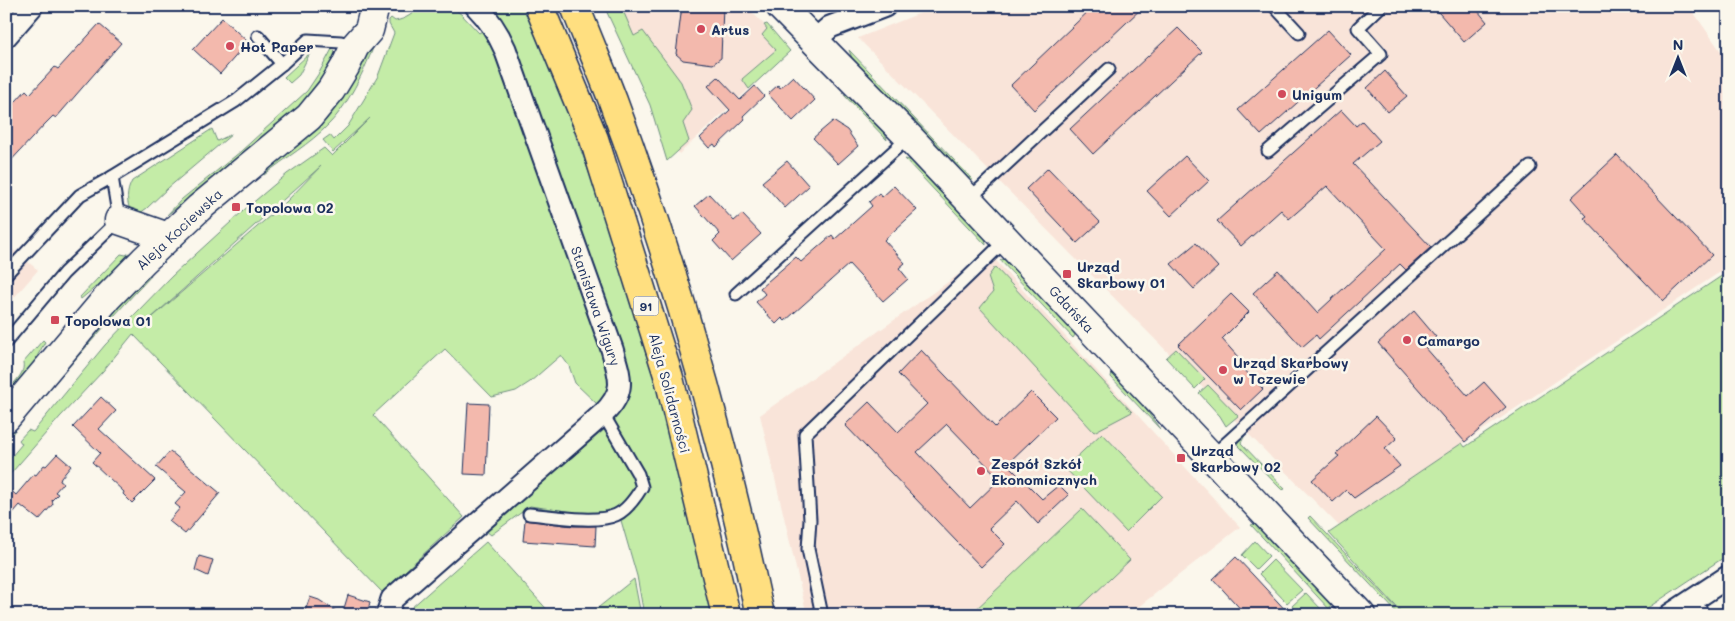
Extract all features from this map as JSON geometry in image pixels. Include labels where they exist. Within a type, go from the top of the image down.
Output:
[{"type":"main road","name":"Aleja Solidarności","points":[[539,6],[594,139],[663,360],[726,615]]},
{"type":"main road","name":"91","points":[[575,6],[613,100],[664,248],[704,382],[733,495],[760,615]]},
{"type":"street","points":[[6,36],[32,6]]},
{"type":"street","name":"Aleja Kociewska","points":[[355,6],[352,27],[355,46]]},
{"type":"street","name":"Aleja Kociewska","points":[[6,418],[107,298],[168,237],[235,177],[310,117],[346,67],[355,46],[369,30],[375,6]]},
{"type":"street","name":"Stanisława Wigury","points":[[387,615],[392,599],[603,414],[616,398],[619,388],[620,374],[505,50],[499,36],[476,6]]},
{"type":"street","name":"Gdańska","points":[[780,6],[909,137],[1361,615]]},
{"type":"street","points":[[814,41],[830,27],[885,6]]},
{"type":"street","points":[[119,220],[168,237]]},
{"type":"street","points":[[1670,615],[1699,607],[1729,576]]},
{"type":"lane","points":[[1274,6],[1299,33]]},
{"type":"lane","points":[[1268,151],[1381,54],[1358,28],[1381,6]]},
{"type":"lane","points":[[258,36],[282,64]]},
{"type":"lane","points":[[6,274],[10,261],[40,239],[80,195],[236,101],[282,64],[308,40],[341,42],[355,46]]},
{"type":"lane","points":[[968,200],[1109,69]]},
{"type":"lane","points":[[736,294],[909,137]]},
{"type":"lane","points":[[1211,457],[1530,167]]},
{"type":"lane","points":[[6,342],[64,273],[119,220],[112,177]]},
{"type":"lane","points":[[822,615],[808,549],[810,520],[806,434],[1006,240]]},
{"type":"lane","points":[[529,514],[601,520],[617,515],[633,500],[642,487],[638,474],[603,414]]},
{"type":"shaded area","points":[[619,6],[746,6],[790,51],[679,154]]},
{"type":"shaded area","points":[[938,6],[1689,6],[1729,63],[1729,266],[1339,526],[858,38]]},
{"type":"shaded area","points":[[6,244],[38,270],[6,307]]},
{"type":"shaded area","name":"Zespół Szkół Ekonomicznych","points":[[989,253],[1240,527],[1128,615],[807,615],[760,415]]},
{"type":"green space","points":[[420,6],[451,6],[479,33],[482,31],[491,42],[599,340],[609,375],[611,391],[599,406],[575,383],[569,366],[561,355],[530,382],[516,391],[492,397],[445,349],[373,415],[464,517],[382,592],[133,334],[103,371],[6,479],[6,463],[22,444],[19,440],[28,430],[33,432],[105,345],[172,276],[243,211],[287,174],[324,148],[332,156],[370,118],[333,152],[323,140],[330,135],[334,140],[348,126],[378,76],[394,33],[389,20],[391,18],[395,21],[403,19]],"holes":[[[321,166],[286,202],[140,328]]]},
{"type":"green space","points":[[492,6],[526,6],[554,76],[607,222],[653,372],[702,560],[713,615],[644,615],[637,576],[620,517],[530,506],[491,535],[486,531],[605,429],[625,400],[513,46],[500,17]]},
{"type":"green space","points":[[604,6],[621,6],[634,36],[643,31],[681,82],[692,110],[683,123],[689,141],[667,161],[650,105]]},
{"type":"green space","points":[[767,24],[790,51],[749,89],[742,79],[776,50],[762,35],[767,29],[764,25]]},
{"type":"green space","points":[[379,33],[352,93],[337,115],[314,138],[264,175],[263,173],[326,120],[351,85],[372,38]]},
{"type":"green space","points":[[332,49],[335,54],[323,75],[303,102],[221,173],[167,215],[182,199],[240,152],[307,91]]},
{"type":"green space","points":[[849,50],[973,180],[966,180],[853,61]]},
{"type":"green space","points":[[310,53],[299,75],[290,83],[284,77]]},
{"type":"green space","points":[[843,94],[851,98],[884,129],[887,140]]},
{"type":"green space","points":[[212,129],[217,141],[232,134],[147,208],[136,216],[132,214],[128,198],[132,181]]},
{"type":"green space","points":[[905,159],[913,161],[985,236],[986,245]]},
{"type":"green space","points":[[129,253],[133,256],[81,299],[80,297],[121,254],[126,255]]},
{"type":"green space","points":[[1006,259],[1056,309],[1075,335],[1073,338],[1000,260]]},
{"type":"green space","points":[[995,267],[1132,412],[1094,432],[980,308],[993,292],[988,277]]},
{"type":"green space","points":[[1729,271],[1729,554],[1637,615],[1404,615],[1329,533],[1462,443],[1465,447]]},
{"type":"green space","points":[[148,272],[151,276],[77,357],[6,441],[6,435],[80,346]]},
{"type":"green space","points":[[43,340],[45,342],[28,373],[6,400],[9,390],[22,373],[23,363]]},
{"type":"green space","points":[[1176,349],[1205,379],[1195,389],[1166,358]]},
{"type":"green space","points":[[1112,372],[1128,385],[1160,429],[1111,377]]},
{"type":"green space","points":[[1208,385],[1238,416],[1226,426],[1220,416],[1199,393]]},
{"type":"green space","points":[[1256,421],[1258,422],[1246,433],[1241,443],[1285,489],[1282,490],[1237,444],[1243,433]]},
{"type":"green space","points":[[1102,433],[1162,496],[1126,532],[1065,468]]},
{"type":"green space","points":[[1082,509],[1130,560],[1072,615],[975,615],[973,612]]},
{"type":"green space","points":[[1310,516],[1403,615],[1399,615],[1308,518]]},
{"type":"green space","points":[[1255,524],[1331,600],[1330,610],[1251,525]]},
{"type":"green space","points":[[1255,541],[1269,556],[1256,569],[1242,555]]},
{"type":"green space","points":[[486,542],[552,615],[403,615]]},
{"type":"green space","points":[[1273,560],[1302,590],[1287,603],[1259,574]]},
{"type":"green space","points":[[634,579],[641,615],[589,615]]},
{"type":"green space","points":[[1306,593],[1321,609],[1316,615],[1299,615],[1292,606]]},
{"type":"building","name":"Artus","points":[[682,6],[723,6],[721,58],[713,64],[683,60],[676,54]]},
{"type":"building","points":[[1094,6],[1144,6],[1034,110],[1011,85]]},
{"type":"building","points":[[1433,6],[1474,6],[1487,22],[1464,42]]},
{"type":"building","points":[[222,18],[248,42],[220,74],[193,49]]},
{"type":"building","points":[[99,24],[121,43],[56,118],[53,116],[6,166],[6,112],[26,90],[30,94],[55,67],[58,69]]},
{"type":"building","points":[[1178,28],[1202,52],[1093,154],[1070,129]]},
{"type":"building","name":"Unigum","points":[[1328,30],[1351,55],[1261,135],[1238,110]]},
{"type":"building","points":[[1385,71],[1407,96],[1388,112],[1367,88]]},
{"type":"building","points":[[793,76],[815,100],[793,121],[768,94],[778,85],[780,88]]},
{"type":"building","points":[[718,77],[740,100],[755,86],[764,96],[743,116],[745,119],[716,147],[714,144],[709,148],[700,138],[730,110],[708,86]]},
{"type":"building","points":[[1341,110],[1356,126],[1362,121],[1380,141],[1353,164],[1431,247],[1406,270],[1400,264],[1319,339],[1316,335],[1302,347],[1253,293],[1278,270],[1317,313],[1386,249],[1327,186],[1289,219],[1281,210],[1241,246],[1217,221]]},
{"type":"building","points":[[833,121],[847,130],[858,146],[838,164],[813,138]]},
{"type":"building","points":[[1617,155],[1712,255],[1663,301],[1584,218],[1587,216],[1571,198]]},
{"type":"building","points":[[1185,156],[1209,181],[1171,216],[1147,191]]},
{"type":"building","points":[[787,161],[809,186],[785,208],[762,182]]},
{"type":"building","points":[[1048,168],[1100,222],[1077,243],[1026,189]]},
{"type":"building","points":[[894,186],[917,210],[884,240],[905,263],[899,268],[908,279],[883,301],[849,264],[785,321],[782,318],[776,324],[756,302],[765,294],[760,288],[796,257],[801,262],[832,235],[835,239],[872,206],[869,202],[879,193],[882,197]]},
{"type":"building","points":[[709,194],[734,221],[742,214],[761,234],[731,261],[713,241],[720,234],[695,206]]},
{"type":"building","points":[[1196,243],[1218,267],[1194,289],[1171,264]]},
{"type":"building","name":"Urząd Skarbowy w Tczewie","points":[[1231,294],[1249,312],[1222,339],[1238,357],[1235,360],[1263,389],[1241,410],[1178,345]]},
{"type":"building","points":[[1414,311],[1436,337],[1425,347],[1468,396],[1484,382],[1506,407],[1465,442],[1378,343]]},
{"type":"building","points":[[921,350],[995,427],[1031,392],[1056,417],[1007,464],[1042,499],[1059,485],[1069,495],[1038,524],[1017,501],[989,528],[1005,544],[981,567],[845,425],[869,402],[898,432],[927,404],[898,374]],"holes":[[[947,424],[1000,479],[970,508],[917,452]]]},
{"type":"building","points":[[101,397],[116,411],[99,429],[155,480],[132,503],[123,494],[124,492],[92,462],[100,453],[73,427]]},
{"type":"building","points":[[468,403],[489,404],[486,475],[464,474]]},
{"type":"building","points":[[1376,416],[1397,438],[1385,449],[1400,466],[1354,498],[1346,490],[1333,502],[1312,480],[1339,456],[1336,454]]},
{"type":"building","points":[[170,451],[220,493],[185,534],[169,521],[180,508],[175,504],[186,492],[156,467]]},
{"type":"building","points":[[57,454],[71,466],[61,478],[60,481],[63,483],[55,492],[58,494],[52,500],[53,504],[39,520],[20,505],[6,521],[6,486],[16,495],[34,474],[36,475]]},
{"type":"building","points":[[525,520],[573,526],[596,526],[595,546],[523,541]]},
{"type":"building","points":[[199,556],[213,560],[208,576],[195,570]]},
{"type":"building","points":[[1236,557],[1290,615],[1246,615],[1213,579]]},
{"type":"building","points":[[348,595],[370,602],[367,615],[342,615]]},
{"type":"building","points":[[310,597],[319,600],[342,615],[318,615],[305,611]]},
{"type":"place","name":"Artus","points":[[701,29]]},
{"type":"place","name":"Hot Paper","points":[[230,46]]},
{"type":"place","name":"Unigum","points":[[1282,94]]},
{"type":"place","name":"Topolowa 02","points":[[236,207]]},
{"type":"place","name":"Urząd Skarbowy 01","points":[[1067,274]]},
{"type":"place","name":"Topolowa 01","points":[[55,320]]},
{"type":"place","name":"Camargo","points":[[1407,340]]},
{"type":"place","name":"Urząd Skarbowy w Tczewie","points":[[1223,370]]},
{"type":"place","name":"Urząd Skarbowy 02","points":[[1181,458]]},
{"type":"place","name":"Zespół Szkół Ekonomicznych","points":[[981,471]]}]
